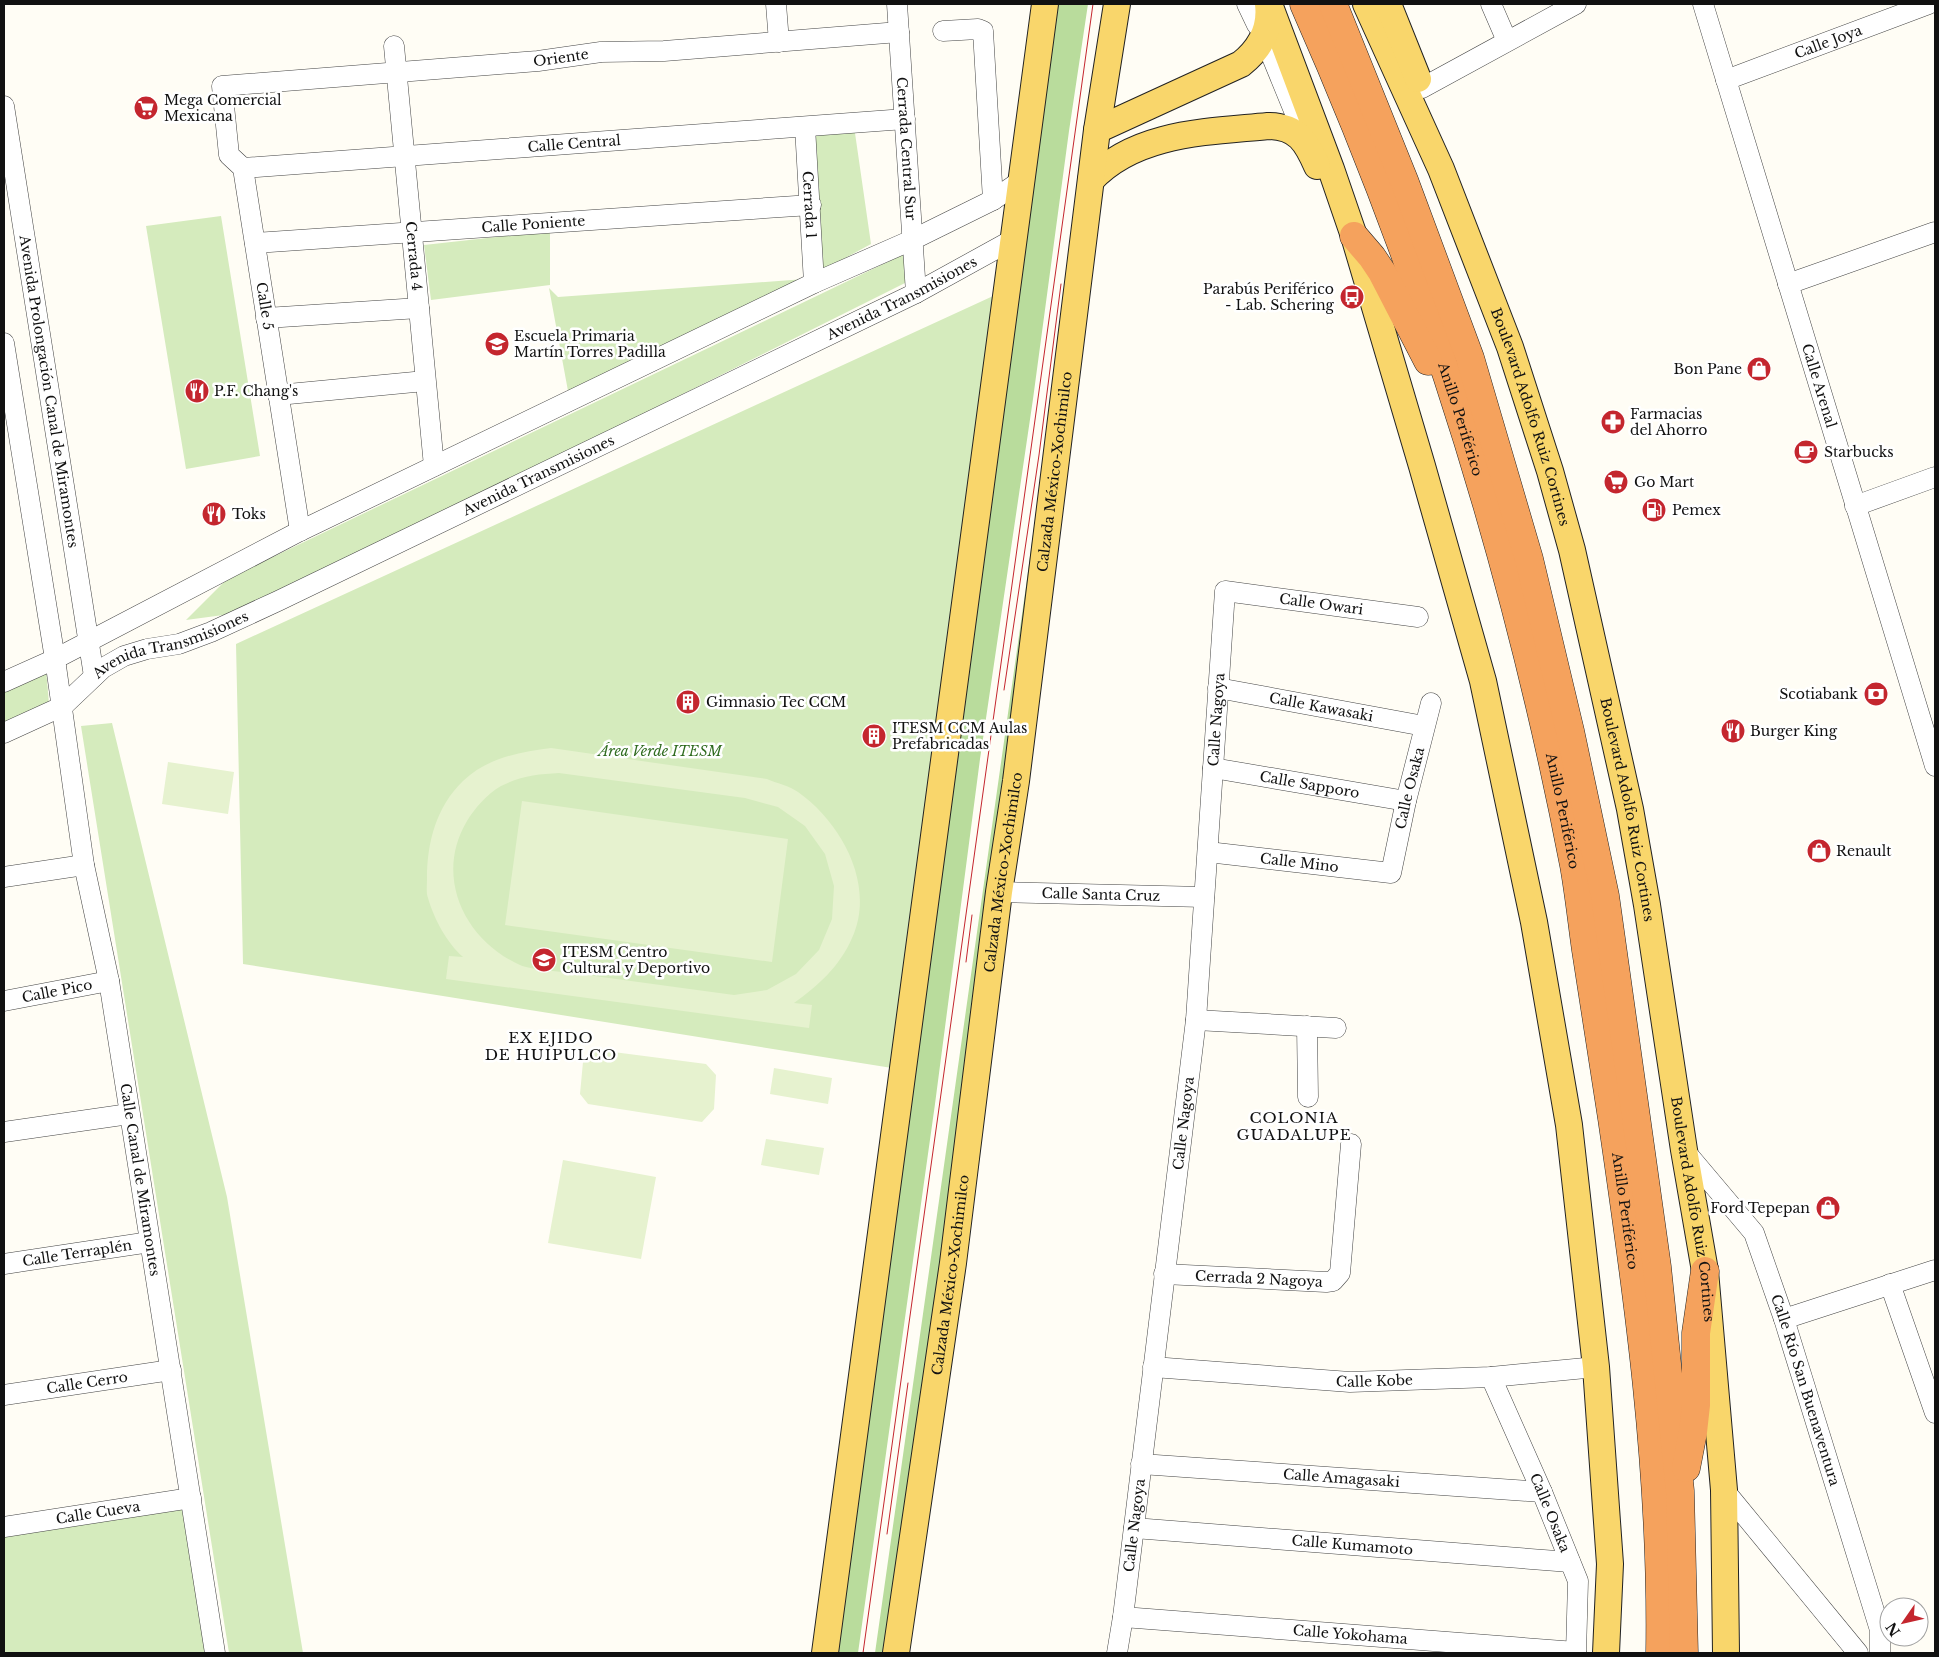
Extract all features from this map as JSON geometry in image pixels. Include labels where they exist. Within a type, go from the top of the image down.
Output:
[{"type":"highway","name":"Anillo Periférico","points":[[1304,4],[1337,45],[1406,183],[1470,358],[1529,559],[1570,730],[1605,896],[1657,1267],[1680,1491],[1684,1653]]},
{"type":"highway","name":"Anillo Periférico","points":[[1333,4],[1337,45],[1384,199],[1455,403],[1515,607],[1555,774],[1574,870],[1627,1224],[1641,1333],[1659,1548],[1660,1653]]},
{"type":"highway","points":[[1354,236],[1382,272],[1418,344],[1455,403]]},
{"type":"highway","points":[[1680,1491],[1693,1432],[1696,1405],[1696,1332],[1705,1272]]},
{"type":"main road","points":[[825,1653],[1045,4]]},
{"type":"main road","name":"Calzada México-Xochimilco","points":[[896,1653],[953,1262],[999,892],[1016,781],[1097,130],[1117,4]]},
{"type":"main road","name":"Boulevard Adolfo Ruiz Cortines","points":[[1366,4],[1441,169],[1510,347],[1550,471],[1572,550],[1630,809],[1705,1272],[1724,1490],[1726,1653]]},
{"type":"main road","points":[[1388,4],[1422,88],[1441,169]]},
{"type":"main road","points":[[1097,130],[1233,69],[1249,58],[1261,42],[1268,22],[1265,11]]},
{"type":"main road","points":[[1265,11],[1293,66],[1345,209],[1422,466],[1483,682],[1534,922],[1569,1126],[1596,1367],[1610,1564],[1606,1653]]},
{"type":"main road","points":[[1091,180],[1103,168],[1123,156],[1159,141],[1180,135],[1276,126],[1297,134],[1309,147],[1320,172],[1345,209]]},
{"type":"street","points":[[776,4],[779,42]]},
{"type":"street","name":"Cerrada Central Sur","points":[[897,4],[916,292]]},
{"type":"street","points":[[1247,4],[1265,11]]},
{"type":"street","points":[[1491,4],[1507,41]]},
{"type":"street","points":[[1422,88],[1576,4]]},
{"type":"street","name":"Calle Arenal","points":[[1703,4],[1855,506],[1928,712],[1935,766]]},
{"type":"street","name":"Calle Joya","points":[[1726,80],[1929,4]]},
{"type":"street","points":[[943,31],[978,28],[983,31],[993,200]]},
{"type":"street","name":"Oriente","points":[[222,86],[538,61],[601,52],[664,51],[899,32]]},
{"type":"street","name":"Cerrada 4","points":[[394,46],[434,466]]},
{"type":"street","points":[[1270,52],[1309,147]]},
{"type":"street","name":"Calle 5","points":[[222,86],[229,155],[243,168],[300,531]]},
{"type":"street","name":"Avenida Prolongación Canal de Miramontes","points":[[4,106],[94,676]]},
{"type":"street","name":"Calle Central","points":[[243,168],[906,119]]},
{"type":"street","name":"Cerrada 1","points":[[805,126],[814,283]]},
{"type":"street","points":[[4,682],[56,659],[300,531],[814,283],[912,240],[993,200],[1022,180]]},
{"type":"street","name":"Calle Poniente","points":[[255,243],[810,205]]},
{"type":"street","points":[[1788,284],[1935,232]]},
{"type":"street","name":"Avenida Transmisiones","points":[[4,733],[63,706],[103,668],[124,656],[147,649],[179,644],[278,602],[916,292],[1014,239]]},
{"type":"street","points":[[266,318],[419,308]]},
{"type":"street","points":[[4,343],[63,706]]},
{"type":"street","points":[[278,395],[426,381]]},
{"type":"street","points":[[1855,506],[1935,477]]},
{"type":"street","name":"Calle Owari","points":[[1225,591],[1418,617]]},
{"type":"street","name":"Calle Nagoya","points":[[1117,1653],[1123,1618],[1196,1020],[1225,591]]},
{"type":"street","points":[[142,614],[140,625],[144,637],[148,642],[159,647]]},
{"type":"street","name":"Calle Kawasaki","points":[[1218,688],[1424,726]]},
{"type":"street","name":"Calle Osaka","points":[[1391,873],[1406,801],[1431,703]]},
{"type":"street","name":"Calle Canal de Miramontes","points":[[63,706],[84,865],[109,981],[216,1653]]},
{"type":"street","name":"Calle Sapporo","points":[[1213,768],[1406,801]]},
{"type":"street","name":"Calle Mino","points":[[1208,852],[1391,873]]},
{"type":"street","points":[[4,877],[84,865]]},
{"type":"street","name":"Calle Santa Cruz","points":[[999,892],[1204,896]]},
{"type":"street","name":"Calle Pico","points":[[4,1001],[109,981]]},
{"type":"street","points":[[1196,1020],[1336,1028]]},
{"type":"street","points":[[1307,1026],[1308,1097]]},
{"type":"street","points":[[4,1132],[129,1114]]},
{"type":"street","name":"Cerrada 2 Nagoya","points":[[1164,1274],[1326,1282],[1338,1278],[1340,1273],[1351,1144]]},
{"type":"street","name":"Calle Río San Buenaventura","points":[[1684,1150],[1754,1233],[1784,1319],[1880,1630],[1880,1653]]},
{"type":"street","name":"Calle Terraplén","points":[[4,1264],[150,1242]]},
{"type":"street","points":[[1784,1319],[1935,1270]]},
{"type":"street","points":[[1890,1284],[1935,1413]]},
{"type":"street","name":"Calle Kobe","points":[[1153,1367],[1350,1382],[1491,1377],[1596,1367]]},
{"type":"street","name":"Calle Cerro","points":[[4,1395],[170,1370]]},
{"type":"street","name":"Calle Osaka","points":[[1491,1377],[1542,1492],[1578,1581],[1576,1652]]},
{"type":"street","name":"Calle Amagasaki","points":[[1141,1464],[1542,1492]]},
{"type":"street","points":[[1724,1490],[1858,1653]]},
{"type":"street","name":"Calle Cueva","points":[[4,1527],[191,1498]]},
{"type":"street","name":"Calle Kumamoto","points":[[1134,1528],[1570,1562]]},
{"type":"street","name":"Calle Yokohama","points":[[1123,1618],[1576,1652]]},
{"type":"green space","points":[[1057,4],[1088,4],[980,759],[935,1104],[858,1653],[834,1653]]},
{"type":"green space","points":[[814,133],[855,133],[871,244],[823,270]]},
{"type":"green space","points":[[221,216],[260,456],[186,469],[146,226]]},
{"type":"green space","points":[[550,231],[550,285],[431,300],[424,245]]},
{"type":"green space","points":[[1071,250],[890,1653],[875,1653],[1027,579]]},
{"type":"green space","points":[[904,254],[907,282],[246,612],[186,620],[227,579]]},
{"type":"green space","points":[[805,279],[568,391],[549,288],[558,297]]},
{"type":"green space","name":"Área Verde ITESM","points":[[1004,291],[892,1068],[243,964],[236,644]]},
{"type":"green space","points":[[46,669],[49,704],[4,725],[4,688]]},
{"type":"green space","points":[[112,723],[227,1197],[303,1653],[229,1653],[81,726]]},
{"type":"green space","points":[[551,748],[767,779],[795,790],[814,805],[841,838],[851,857],[857,877],[860,898],[858,918],[852,938],[841,958],[812,990],[794,1003],[812,1005],[809,1028],[446,979],[449,956],[463,957],[442,930],[427,894],[427,866],[435,826],[446,802],[472,773],[504,757]],"holes":[[[559,773],[745,798],[778,807],[805,826],[825,854],[834,886],[832,919],[819,950],[796,974],[767,990],[734,995],[525,967],[500,954],[483,940],[470,923],[460,904],[455,884],[453,863],[458,842],[467,821],[491,793],[501,786],[516,780],[537,775]]]},
{"type":"green space","points":[[168,762],[234,772],[228,814],[162,804]]},
{"type":"green space","points":[[522,801],[788,839],[772,962],[505,925]]},
{"type":"green space","points":[[598,1050],[706,1064],[716,1075],[714,1109],[702,1122],[588,1104],[580,1094],[583,1062]]},
{"type":"green space","points":[[774,1068],[832,1078],[828,1104],[770,1094]]},
{"type":"green space","points":[[766,1139],[824,1148],[819,1175],[761,1165]]},
{"type":"green space","points":[[563,1160],[656,1177],[641,1259],[548,1243]]},
{"type":"green space","points":[[186,1505],[209,1653],[4,1653],[4,1533]]},
{"type":"tram line","points":[[863,1653],[1093,4]]},
{"type":"tram line","points":[[1004,690],[1039,455],[1061,284]]},
{"type":"tram line","points":[[966,962],[972,915]]},
{"type":"tram line","points":[[887,1534],[908,1383]]},
{"type":"place","name":"Mega Comercial Mexicana","points":[[146,108]]},
{"type":"place","name":"Parabús Periférico - Lab. Schering","points":[[1352,297]]},
{"type":"place","name":"Escuela Primaria Martín Torres Padilla","points":[[497,344]]},
{"type":"place","name":"Bon Pane","points":[[1759,369]]},
{"type":"place","name":"P.F. Chang's","points":[[197,391]]},
{"type":"place","name":"Farmacias del Ahorro","points":[[1613,422]]},
{"type":"place","name":"Starbucks","points":[[1806,452]]},
{"type":"place","name":"Go Mart","points":[[1616,482]]},
{"type":"place","name":"Pemex","points":[[1654,510]]},
{"type":"place","name":"Toks","points":[[214,514]]},
{"type":"place","name":"Scotiabank","points":[[1876,694]]},
{"type":"place","name":"Gimnasio Tec CCM","points":[[688,702]]},
{"type":"place","name":"Burger King","points":[[1733,731]]},
{"type":"place","name":"ITESM CCM Aulas Prefabricadas","points":[[874,736]]},
{"type":"place","name":"Renault","points":[[1819,851]]},
{"type":"place","name":"ITESM Centro Cultural y Deportivo","points":[[544,960]]},
{"type":"place","name":"Ford Tepepan","points":[[1828,1208]]},
{"type":"district","name":"EX EJIDO DE HUIPULCO","points":[[551,1046]]},
{"type":"district","name":"COLONIA GUADALUPE","points":[[1294,1126]]}]
